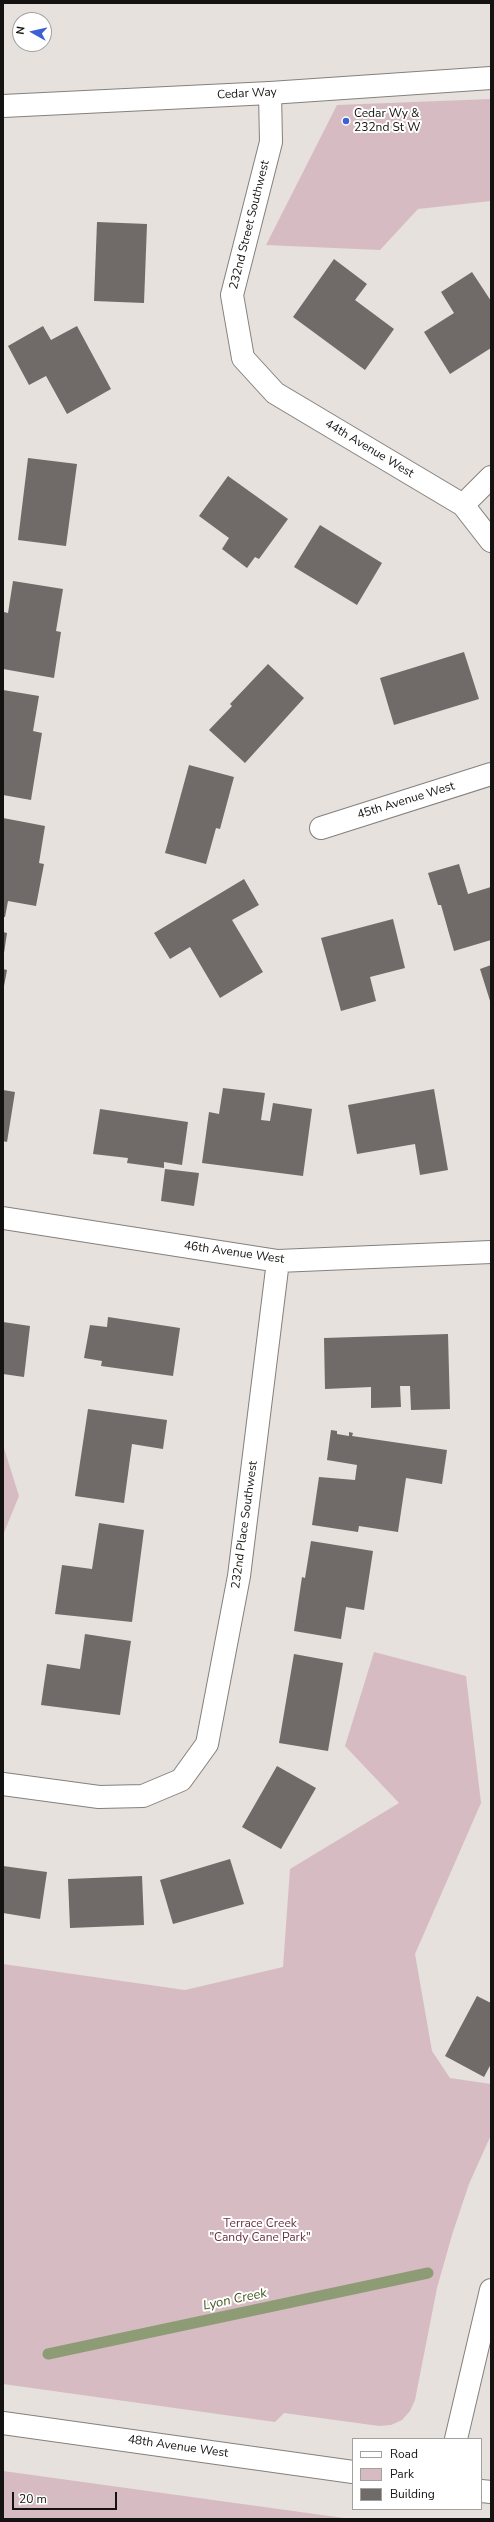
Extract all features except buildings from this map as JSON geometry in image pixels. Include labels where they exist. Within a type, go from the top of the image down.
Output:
[{"type":"street","name":"Cedar Way","points":[[3,106],[270,93],[491,78]]},
{"type":"street","name":"232nd Street Southwest","points":[[270,93],[271,142],[232,295],[243,358],[275,393]]},
{"type":"street","name":"44th Avenue West","points":[[275,393],[462,505]]},
{"type":"street","points":[[491,477],[462,505],[491,541]]},
{"type":"street","name":"45th Avenue West","points":[[321,828],[491,774]]},
{"type":"street","name":"46th Avenue West","points":[[3,1218],[278,1261],[491,1252]]},
{"type":"street","name":"232nd Place Southwest","points":[[3,1784],[99,1797],[143,1796],[181,1780],[208,1744],[239,1576],[278,1261]]},
{"type":"street","points":[[456,2438],[491,2290]]},
{"type":"street","name":"48th Avenue West","points":[[3,2423],[352,2472]]},
{"type":"green space","points":[[491,99],[491,201],[418,209],[380,250],[266,245],[337,105]]},
{"type":"green space","points":[[3,1445],[19,1496],[3,1535]]},
{"type":"green space","name":"Terrace Creek \"Candy Cane Park\"","points":[[374,1652],[466,1676],[481,1803],[415,1954],[432,2051],[450,2078],[491,2084],[491,2135],[469,2184],[452,2235],[437,2288],[415,2400],[410,2411],[402,2420],[391,2425],[379,2426],[284,2413],[275,2422],[3,2384],[3,1964],[185,1990],[283,1967],[290,1869],[399,1803],[345,1746]]},
{"type":"green space","points":[[3,2471],[351,2519],[3,2519]]},
{"type":"waterway","name":"Lyon Creek","points":[[48,2354],[428,2273]]},
{"type":"place","name":"Cedar Wy & 232nd St W","points":[[346,121]]}]
